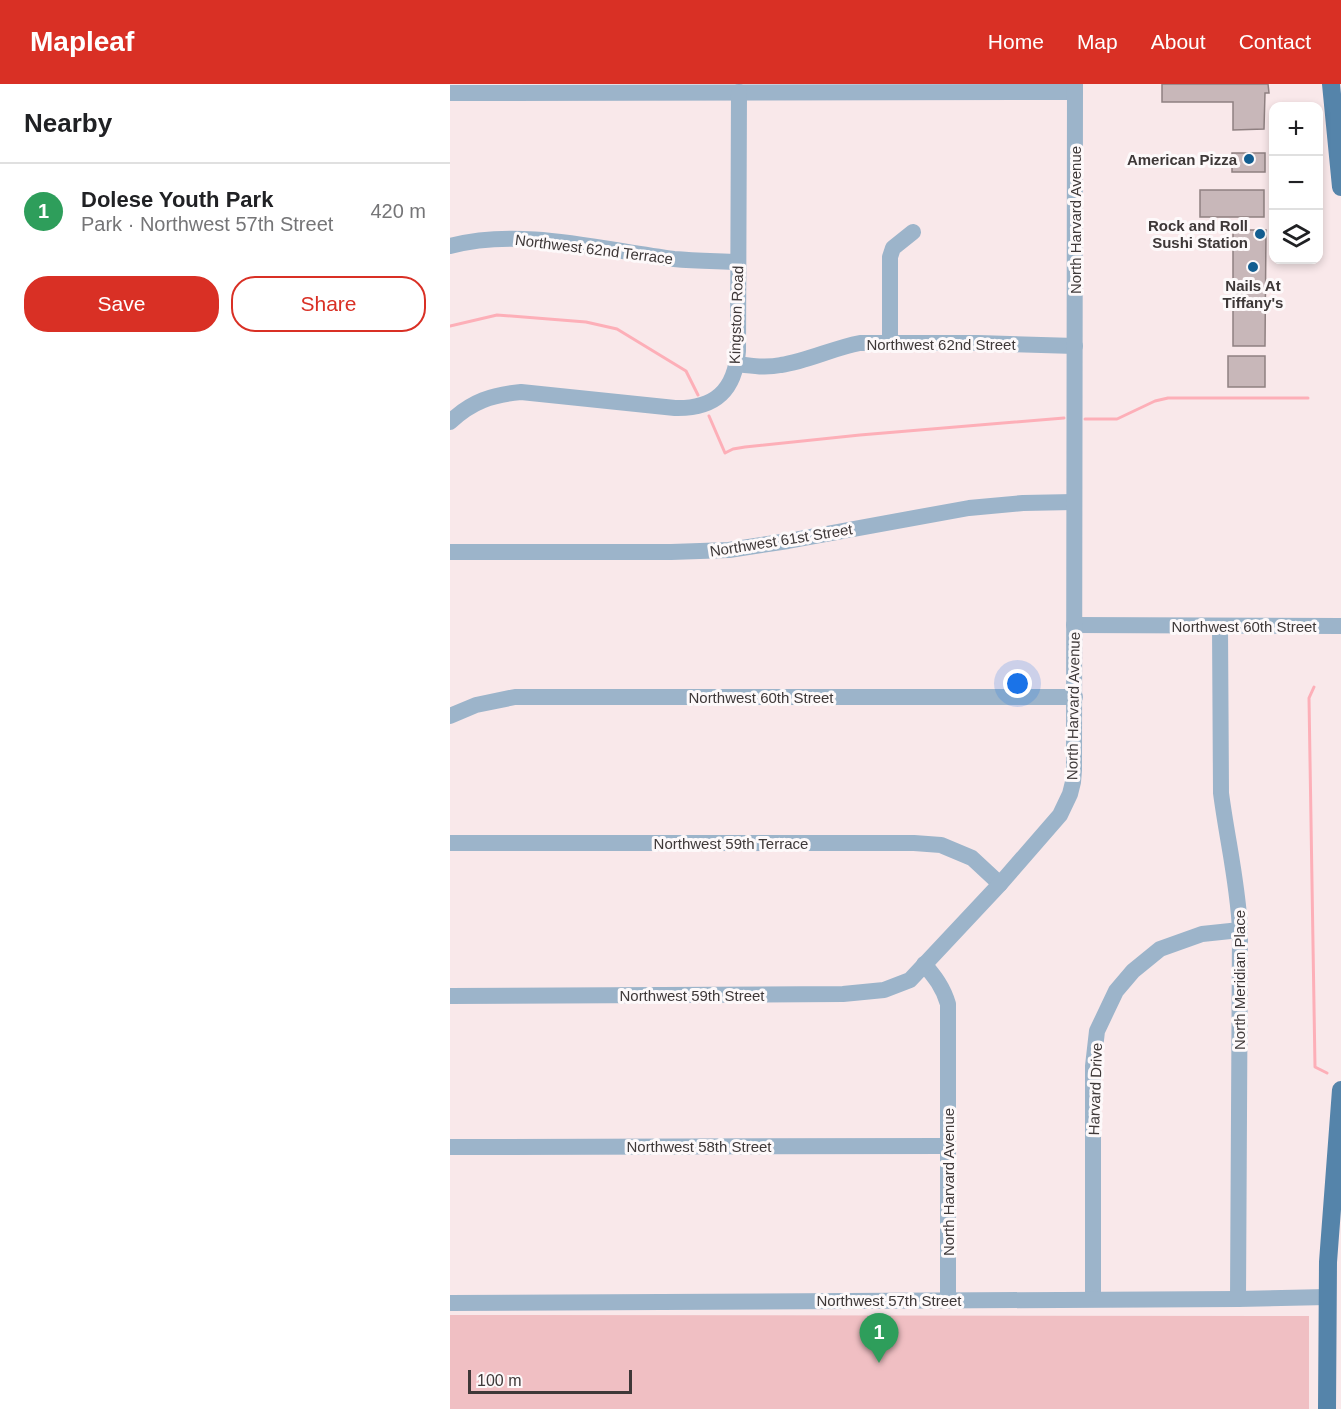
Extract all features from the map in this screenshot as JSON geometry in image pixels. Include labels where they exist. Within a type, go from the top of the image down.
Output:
[{"type":"main road","points":[[1331,84],[1341,188]]},
{"type":"main road","points":[[1327,1409],[1330,1223],[1341,1090]]},
{"type":"street","points":[[450,93],[653,88],[739,92],[1075,88]]},
{"type":"street","name":"North Harvard Avenue","points":[[948,1300],[948,1004],[943,988],[924,964],[1053,824],[1065,806],[1073,782],[1075,88]]},
{"type":"street","name":"Kingston Road","points":[[450,422],[462,411],[481,400],[504,393],[521,392],[675,408],[698,407],[717,398],[730,382],[737,364],[738,351],[739,92]]},
{"type":"street","points":[[890,342],[890,257],[893,248],[913,232]]},
{"type":"street","name":"Northwest 62nd Terrace","points":[[450,246],[481,240],[532,240],[570,243],[674,259],[738,262]]},
{"type":"street","name":"Northwest 62nd Street","points":[[737,364],[782,365],[845,346],[890,342],[1075,346]]},
{"type":"street","name":"Northwest 61st Street","points":[[450,552],[729,550],[990,505],[1074,502]]},
{"type":"street","name":"Northwest 60th Street","points":[[1074,625],[1341,627]]},
{"type":"street","name":"North Meridian Place","points":[[1220,627],[1221,793],[1239,906],[1240,930],[1238,1299]]},
{"type":"street","name":"Northwest 60th Street","points":[[450,716],[476,705],[515,698],[1075,697]]},
{"type":"street","name":"Northwest 59th Terrace","points":[[450,843],[941,845],[972,858],[1000,884]]},
{"type":"street","name":"Harvard Drive","points":[[1093,1299],[1093,1066],[1097,1031],[1116,992],[1133,971],[1161,949],[1202,934],[1240,930]]},
{"type":"street","name":"Northwest 59th Street","points":[[450,996],[843,994],[884,990],[910,980],[924,964]]},
{"type":"street","name":"Northwest 58th Street","points":[[450,1147],[948,1146]]},
{"type":"street","name":"Northwest 57th Street","points":[[450,1302],[1328,1297]]},
{"type":"shaded area","points":[[450,1315],[1309,1316],[1309,1409],[450,1409]]},
{"type":"building","points":[[1162,84],[1268,84],[1269,93],[1265,93],[1264,129],[1233,130],[1233,102],[1162,102]]},
{"type":"building","points":[[1232,153],[1265,153],[1265,172],[1232,172]]},
{"type":"building","points":[[1200,190],[1264,190],[1264,217],[1200,217]]},
{"type":"building","points":[[1233,230],[1266,230],[1265,346],[1233,346]]},
{"type":"building","points":[[1228,356],[1265,356],[1265,387],[1228,387]]},
{"type":"waterway","points":[[450,326],[497,315],[586,322],[617,329],[686,371],[698,395]]},
{"type":"waterway","points":[[1085,419],[1117,419],[1155,401],[1168,398],[1308,398]]},
{"type":"waterway","points":[[709,416],[725,453],[745,447],[860,435],[1064,418]]},
{"type":"waterway","points":[[1314,687],[1309,698],[1315,1067],[1327,1073]]},
{"type":"place","name":"American Pizza","points":[[1249,159]]},
{"type":"place","name":"Rock and Roll Sushi Station","points":[[1260,234]]},
{"type":"place","name":"Nails At Tiffany's","points":[[1253,267]]},
{"type":"place","name":"Dolese Youth Park","points":[[879,1363]]}]
